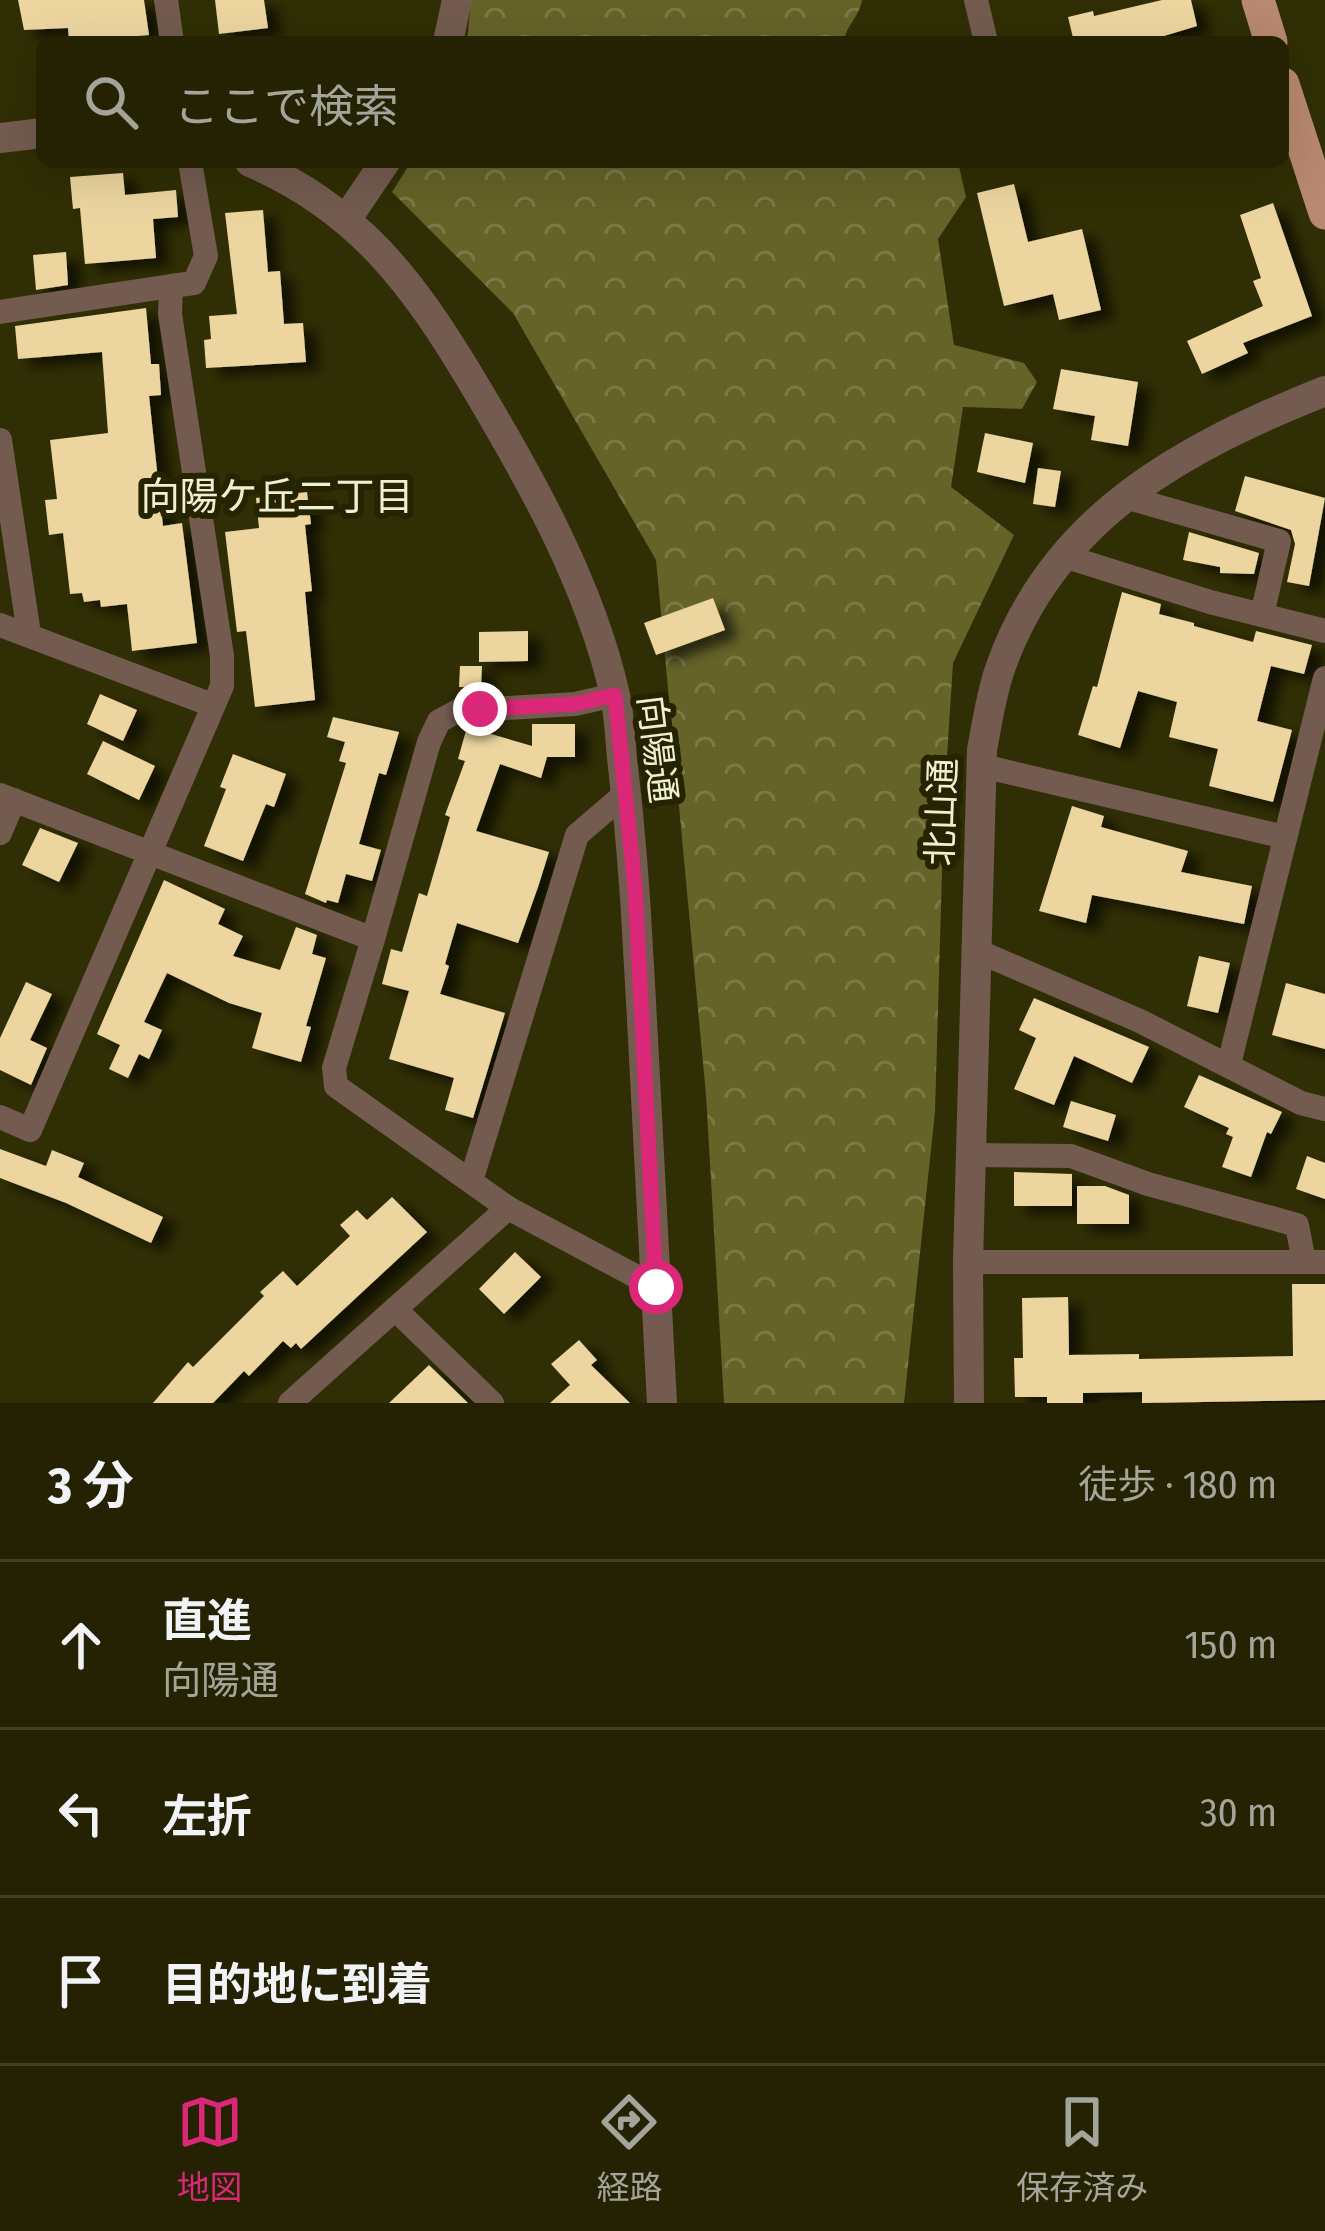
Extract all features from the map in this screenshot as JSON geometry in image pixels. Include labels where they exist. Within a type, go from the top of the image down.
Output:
[{"type":"main road","points":[[1258,0],[1268,36]]},
{"type":"main road","points":[[1289,102],[1325,213]]},
{"type":"street","points":[[166,0],[171,36]]},
{"type":"street","points":[[449,36],[457,0]]},
{"type":"street","points":[[976,0],[985,36]]},
{"type":"street","points":[[0,138],[36,134]]},
{"type":"street","points":[[0,312],[194,283],[206,256],[191,168]]},
{"type":"street","name":"向陽通","points":[[263,168],[296,184],[346,220],[392,262],[426,304],[494,416],[570,564],[615,695],[635,888],[662,1403]]},
{"type":"street","points":[[346,220],[381,168]]},
{"type":"street","points":[[0,1117],[30,1130],[222,686],[222,656],[170,314],[171,286]]},
{"type":"street","name":"北山通","points":[[968,1403],[982,766],[1000,669],[1016,632],[1064,556],[1125,497],[1191,451],[1239,425],[1325,391]]},
{"type":"street","points":[[0,440],[28,634]]},
{"type":"street","points":[[1125,497],[1279,541],[1262,615]]},
{"type":"street","points":[[1064,556],[1325,631]]},
{"type":"street","points":[[0,625],[212,705]]},
{"type":"street","points":[[1229,1064],[1325,678]]},
{"type":"street","points":[[615,695],[575,704],[458,711],[439,722],[429,742],[334,1068],[336,1086],[508,1208],[656,1287]]},
{"type":"street","points":[[982,766],[1286,837]]},
{"type":"street","points":[[472,1181],[577,835],[626,793]]},
{"type":"street","points":[[0,833],[7,798],[373,939]]},
{"type":"street","points":[[975,950],[1229,1064],[1300,1103],[1325,1109]]},
{"type":"street","points":[[968,1262],[1315,1262],[1297,1226],[1148,1184],[1071,1156],[970,1155]]},
{"type":"street","points":[[290,1403],[508,1208]]},
{"type":"street","points":[[395,1309],[492,1403]]},
{"type":"green space","points":[[471,0],[862,0],[846,36],[468,36]]},
{"type":"green space","points":[[407,168],[959,168],[966,197],[938,239],[954,345],[1024,363],[1037,382],[1022,409],[963,407],[951,487],[1014,535],[953,663],[935,1112],[904,1403],[724,1403],[706,1095],[656,560],[513,313],[392,192]]},
{"type":"building","points":[[18,0],[144,0],[149,35],[69,36],[68,28],[24,30]]},
{"type":"building","points":[[215,0],[264,0],[268,28],[219,34]]},
{"type":"building","points":[[1162,0],[1191,0],[1197,26],[1164,36],[1073,36],[1068,17],[1093,11],[1094,16]]},
{"type":"building","points":[[123,173],[125,195],[176,190],[178,217],[153,219],[156,258],[85,264],[80,208],[73,209],[70,177]]},
{"type":"building","points":[[1014,184],[1028,242],[1082,229],[1101,310],[1059,320],[1053,294],[1004,306],[977,193]]},
{"type":"building","points":[[1273,203],[1312,316],[1243,343],[1248,353],[1202,374],[1187,341],[1263,306],[1253,281],[1261,278],[1240,215]]},
{"type":"building","points":[[263,210],[268,272],[280,271],[284,324],[303,323],[306,362],[206,368],[204,340],[211,339],[209,316],[237,314],[225,213]]},
{"type":"building","points":[[66,252],[68,285],[36,290],[33,255]]},
{"type":"building","points":[[146,308],[151,364],[159,364],[161,395],[149,396],[163,526],[182,523],[197,643],[132,651],[127,604],[101,607],[100,600],[84,602],[82,593],[70,594],[63,533],[49,535],[45,500],[57,499],[50,440],[108,433],[102,352],[18,359],[15,326]]},
{"type":"building","points":[[1061,369],[1138,382],[1128,446],[1091,440],[1095,416],[1053,409]]},
{"type":"building","points":[[985,433],[1033,443],[1025,483],[977,472]]},
{"type":"building","points":[[1038,468],[1061,471],[1055,507],[1033,504]]},
{"type":"building","points":[[1245,476],[1325,498],[1309,586],[1287,582],[1295,544],[1291,530],[1235,511]]},
{"type":"building","points":[[307,492],[311,524],[305,525],[312,591],[305,592],[315,700],[255,707],[246,631],[237,632],[225,532],[259,528],[256,498]]},
{"type":"building","points":[[1189,532],[1259,553],[1254,574],[1220,573],[1220,567],[1183,560]]},
{"type":"building","points":[[1122,592],[1161,604],[1159,614],[1194,626],[1253,642],[1256,631],[1312,645],[1304,674],[1271,666],[1257,721],[1292,730],[1273,802],[1209,786],[1218,749],[1169,737],[1177,702],[1138,691],[1120,748],[1078,735],[1093,686],[1097,687]]},
{"type":"building","points":[[713,598],[725,630],[656,655],[644,623]]},
{"type":"building","points":[[528,631],[528,661],[479,662],[479,632]]},
{"type":"building","points":[[460,666],[482,666],[481,688],[459,687]]},
{"type":"building","points":[[100,694],[137,710],[123,741],[87,724]]},
{"type":"building","points":[[333,717],[399,732],[386,775],[379,773],[359,844],[381,850],[372,881],[346,874],[338,903],[326,903],[305,894],[346,763],[339,761],[345,742],[327,737]]},
{"type":"building","points":[[532,724],[575,724],[575,757],[547,757],[541,778],[500,764],[476,831],[549,852],[538,887],[518,943],[457,923],[440,994],[505,1013],[473,1118],[445,1110],[454,1078],[389,1059],[409,991],[382,984],[391,949],[402,952],[419,893],[427,896],[450,817],[445,815],[465,761],[458,759],[467,727],[532,746]]},
{"type":"building","points":[[103,741],[155,766],[139,800],[87,774]]},
{"type":"building","points":[[233,754],[286,774],[274,807],[266,804],[243,861],[204,846],[226,789],[220,787]]},
{"type":"building","points":[[1072,806],[1104,816],[1101,827],[1188,851],[1181,872],[1252,886],[1244,924],[1092,895],[1086,923],[1039,911]]},
{"type":"building","points":[[40,828],[78,843],[59,882],[22,865]]},
{"type":"building","points":[[164,880],[225,909],[218,924],[243,936],[233,956],[280,970],[296,927],[317,935],[312,954],[326,958],[301,1062],[252,1048],[262,1013],[167,973],[144,1022],[162,1030],[149,1059],[139,1054],[128,1078],[109,1069],[120,1045],[97,1034]]},
{"type":"building","points":[[1199,956],[1230,963],[1218,1013],[1187,1006]]},
{"type":"building","points":[[26,982],[52,994],[30,1040],[47,1048],[31,1085],[0,1070],[0,1038]]},
{"type":"building","points":[[1286,983],[1325,994],[1325,1049],[1272,1035]]},
{"type":"building","points":[[1034,998],[1149,1047],[1132,1083],[1074,1056],[1054,1105],[1014,1089],[1036,1038],[1019,1030]]},
{"type":"building","points":[[1199,1075],[1282,1112],[1271,1134],[1267,1132],[1251,1177],[1222,1167],[1233,1137],[1226,1134],[1229,1128],[1184,1107]]},
{"type":"building","points":[[1071,1101],[1116,1115],[1108,1141],[1063,1127]]},
{"type":"building","points":[[0,1149],[46,1166],[52,1150],[84,1163],[78,1177],[163,1217],[151,1243],[0,1178]]},
{"type":"building","points":[[1307,1156],[1325,1163],[1325,1199],[1296,1189]]},
{"type":"building","points":[[1014,1172],[1072,1174],[1072,1206],[1014,1206]]},
{"type":"building","points":[[1077,1186],[1105,1186],[1129,1195],[1129,1224],[1077,1224]]},
{"type":"building","points":[[392,1197],[427,1232],[301,1349],[283,1341],[249,1376],[244,1371],[213,1403],[153,1403],[188,1362],[193,1367],[264,1296],[260,1292],[283,1271],[297,1286],[350,1236],[340,1225],[357,1210],[367,1220]]},
{"type":"building","points":[[515,1252],[541,1277],[504,1314],[479,1289]]},
{"type":"building","points":[[1292,1284],[1325,1284],[1325,1400],[1142,1403],[1142,1392],[1083,1393],[1083,1403],[1015,1397],[1014,1358],[1023,1358],[1022,1298],[1068,1297],[1069,1355],[1139,1354],[1139,1359],[1293,1356]]},
{"type":"building","points":[[579,1340],[597,1360],[591,1365],[630,1403],[550,1403],[570,1385],[551,1364]]},
{"type":"building","points":[[429,1365],[468,1403],[389,1403]]},
{"type":"district","name":"向陽ケ丘二丁目","points":[[277,496]]},
{"type":"route","points":[[480,709],[575,704],[615,695],[635,888],[656,1287]]}]
